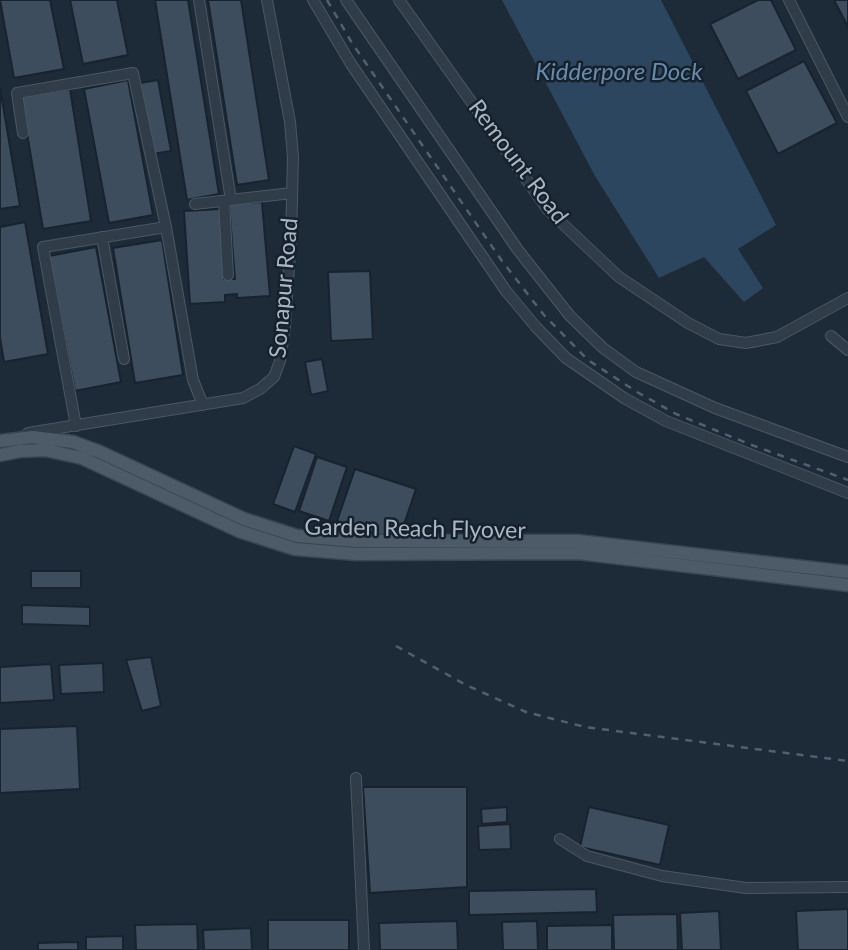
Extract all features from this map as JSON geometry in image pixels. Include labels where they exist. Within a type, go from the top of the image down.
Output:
[{"type":"main road","name":"Garden Reach Flyover","points":[[1,437],[33,437],[74,442],[244,519],[297,536],[356,541],[578,541],[848,572]]},
{"type":"main road","name":"Garden Reach Flyover","points":[[0,454],[45,450],[82,458],[239,531],[295,549],[356,554],[578,553],[848,585]]},
{"type":"street","points":[[199,0],[227,200],[228,275]]},
{"type":"street","name":"Sonapur Road","points":[[1,437],[243,398],[261,389],[274,377],[280,361],[285,326],[292,193],[290,122],[267,0]]},
{"type":"street","points":[[313,0],[351,64],[506,291],[566,358],[615,392],[666,421],[848,493]]},
{"type":"street","points":[[346,0],[525,260],[570,316],[603,348],[636,372],[715,408],[848,457]]},
{"type":"street","name":"Remount Road","points":[[399,0],[548,210],[619,277],[688,323],[719,340],[746,343],[777,337],[848,298]]},
{"type":"street","points":[[789,0],[848,117]]},
{"type":"street","points":[[23,133],[18,93],[133,73],[166,227],[193,380],[203,405]]},
{"type":"street","points":[[195,204],[292,193]]},
{"type":"street","points":[[76,426],[43,247],[166,227]]},
{"type":"street","points":[[102,237],[124,359]]},
{"type":"street","points":[[831,336],[848,350]]},
{"type":"street","points":[[356,778],[364,950]]},
{"type":"street","points":[[560,839],[587,856],[662,876],[746,888],[848,887]]},
{"type":"water","name":"Kidderpore Dock","points":[[502,0],[661,0],[776,225],[738,249],[763,288],[744,302],[704,257],[659,278],[595,176]]},
{"type":"building","points":[[0,0],[50,0],[64,69],[14,78]]},
{"type":"building","points":[[70,0],[117,0],[128,55],[83,64]]},
{"type":"building","points":[[155,0],[188,0],[219,194],[187,200]]},
{"type":"building","points":[[208,0],[241,0],[269,180],[237,185]]},
{"type":"building","points":[[758,0],[771,0],[796,50],[738,79],[710,24]]},
{"type":"building","points":[[834,0],[848,0],[848,27]]},
{"type":"building","points":[[804,61],[837,123],[778,154],[746,91]]},
{"type":"building","points":[[128,80],[153,215],[109,223],[84,89]]},
{"type":"building","points":[[158,80],[171,151],[153,154],[140,83]]},
{"type":"building","points":[[0,88],[20,206],[0,209]]},
{"type":"building","points":[[70,89],[91,221],[43,229],[21,97]]},
{"type":"building","points":[[262,202],[270,296],[237,298],[237,294],[225,295],[225,302],[190,304],[184,211],[220,209],[224,279],[235,279],[229,204]]},
{"type":"building","points":[[25,222],[48,354],[4,362],[0,338],[0,227]]},
{"type":"building","points":[[162,240],[183,375],[135,383],[113,248]]},
{"type":"building","points":[[96,247],[121,382],[75,391],[49,256]]},
{"type":"building","points":[[370,271],[373,339],[331,341],[328,272]]},
{"type":"building","points":[[322,359],[328,391],[311,395],[305,362]]},
{"type":"building","points":[[294,446],[316,454],[295,512],[273,504]]},
{"type":"building","points":[[317,457],[347,467],[329,521],[299,511]]},
{"type":"building","points":[[355,469],[416,489],[398,542],[337,521]]},
{"type":"building","points":[[31,571],[81,571],[81,588],[31,588]]},
{"type":"building","points":[[22,605],[90,607],[90,626],[22,624]]},
{"type":"building","points":[[151,657],[161,706],[142,711],[126,660]]},
{"type":"building","points":[[103,663],[104,692],[61,694],[59,665]]},
{"type":"building","points":[[51,664],[54,700],[0,703],[0,667]]},
{"type":"building","points":[[77,726],[80,789],[0,793],[0,729]]},
{"type":"building","points":[[363,787],[467,787],[467,887],[370,893]]},
{"type":"building","points":[[507,807],[507,822],[482,824],[481,809]]},
{"type":"building","points":[[589,807],[669,825],[660,865],[580,847]]},
{"type":"building","points":[[510,824],[511,849],[479,850],[478,826]]},
{"type":"building","points":[[596,889],[597,912],[469,915],[469,891]]},
{"type":"building","points":[[848,909],[848,950],[798,950],[796,911]]},
{"type":"building","points":[[719,911],[721,950],[682,950],[680,913]]},
{"type":"building","points":[[677,914],[678,950],[614,950],[613,915]]},
{"type":"building","points":[[268,920],[349,920],[349,950],[268,950]]},
{"type":"building","points":[[457,921],[458,950],[380,950],[379,923]]},
{"type":"building","points":[[537,921],[538,950],[503,950],[502,922]]},
{"type":"building","points":[[197,924],[198,950],[136,950],[135,925]]},
{"type":"building","points":[[612,925],[612,950],[547,950],[547,926]]},
{"type":"building","points":[[251,928],[252,950],[204,950],[203,930]]},
{"type":"building","points":[[123,936],[123,950],[86,950],[86,937]]},
{"type":"building","points":[[78,942],[78,950],[38,950],[38,943]]},
{"type":"railway","points":[[327,0],[352,43],[502,261],[544,315],[588,360],[676,414],[848,480]]},
{"type":"railway","points":[[396,646],[466,685],[526,712],[585,727],[848,761]]}]
